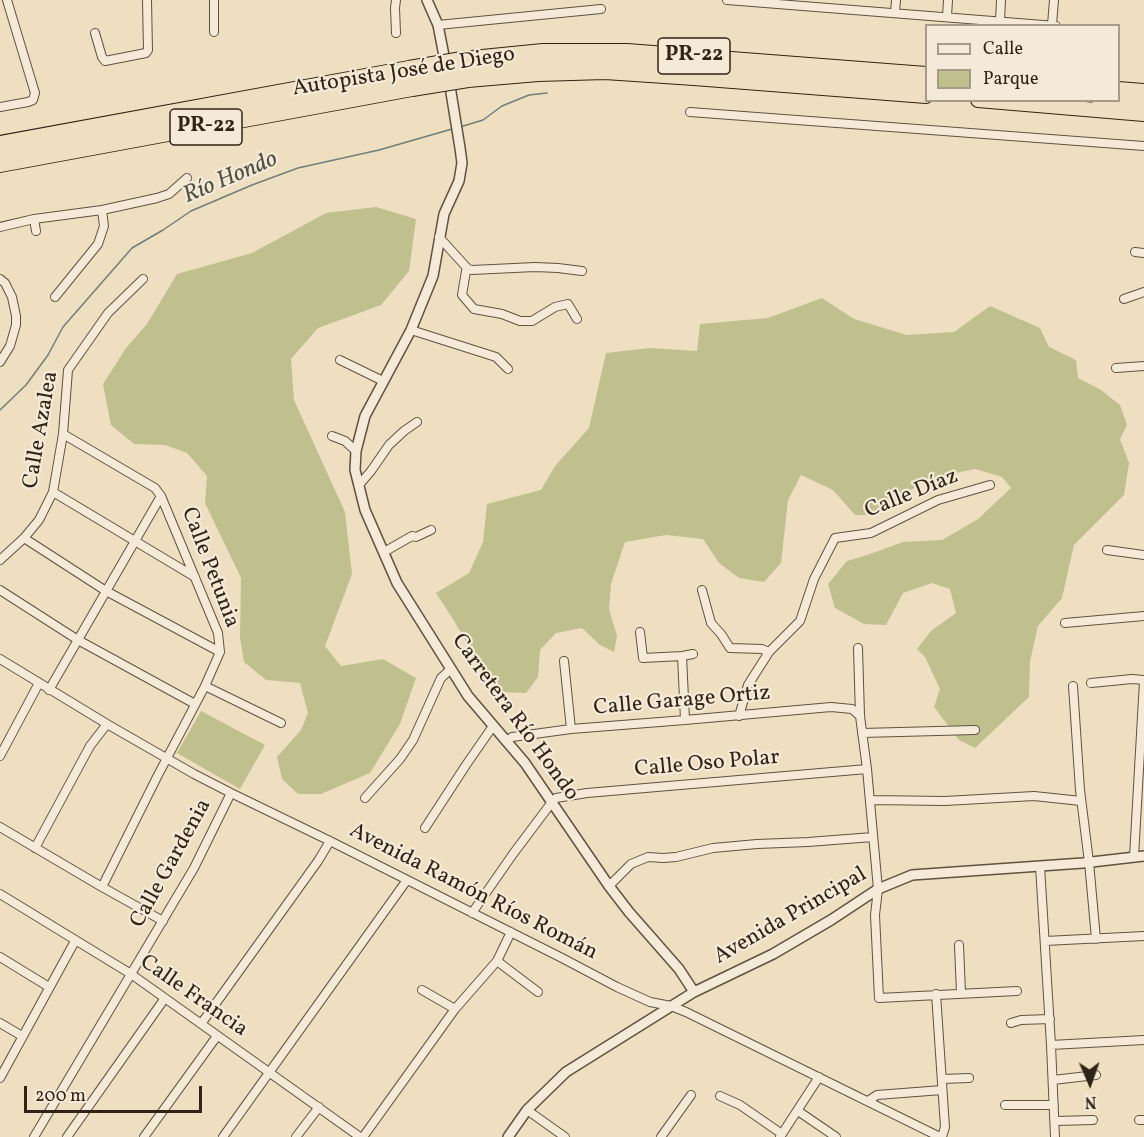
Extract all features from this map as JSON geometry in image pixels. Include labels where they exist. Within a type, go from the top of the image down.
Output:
[{"type":"highway","name":"Autopista José de Diego","points":[[0,143],[465,70],[543,51],[627,51],[925,74]]},
{"type":"highway","points":[[465,70],[531,63],[618,63],[925,86]]},
{"type":"highway","name":"Autopista José de Diego","points":[[0,165],[411,79],[465,70],[538,74],[605,72],[925,96]]},
{"type":"highway","points":[[0,155],[411,79]]},
{"type":"highway","points":[[1120,89],[1144,91]]},
{"type":"highway","points":[[1120,98],[1144,102]]},
{"type":"highway","points":[[1120,101],[1144,102]]},
{"type":"highway","points":[[1002,102],[1144,114]]},
{"type":"street","points":[[0,107],[33,100],[35,93],[7,0]]},
{"type":"street","points":[[96,33],[105,61],[146,53],[148,50],[147,0]]},
{"type":"street","points":[[214,0],[214,32]]},
{"type":"street","points":[[396,0],[396,33]]},
{"type":"street","name":"Carretera Río Hondo","points":[[427,0],[438,25],[462,163],[459,181],[444,214],[433,276],[411,330],[366,416],[356,451],[355,470],[358,485],[365,510],[397,583],[468,696],[525,762],[609,886],[680,969],[694,992]]},
{"type":"street","points":[[727,0],[842,4],[895,13],[1040,24]]},
{"type":"street","points":[[895,13],[896,0]]},
{"type":"street","points":[[947,17],[948,0]]},
{"type":"street","points":[[1000,21],[1001,0]]},
{"type":"street","points":[[1054,0],[1054,24]]},
{"type":"street","points":[[438,25],[601,9]]},
{"type":"street","points":[[690,112],[1144,146]]},
{"type":"street","points":[[0,227],[34,219],[102,210],[157,198],[169,194],[187,178]]},
{"type":"street","points":[[55,297],[98,243],[104,226],[102,210]]},
{"type":"street","points":[[34,219],[36,231]]},
{"type":"street","points":[[439,237],[468,269],[472,270],[546,267],[582,271]]},
{"type":"street","points":[[1135,252],[1144,254]]},
{"type":"street","points":[[468,269],[462,295],[474,309],[502,314],[520,321],[532,321],[555,307],[568,304],[577,319]]},
{"type":"street","points":[[0,279],[5,283],[12,297],[16,325],[10,346],[0,362]]},
{"type":"street","name":"Calle Azalea","points":[[0,560],[24,538],[39,520],[53,492],[63,434],[68,370],[108,313],[143,279]]},
{"type":"street","points":[[1124,299],[1144,292]]},
{"type":"street","points":[[411,330],[496,357],[507,369]]},
{"type":"street","points":[[340,360],[383,381]]},
{"type":"street","points":[[1116,368],[1144,366]]},
{"type":"street","points":[[358,485],[389,445],[417,422]]},
{"type":"street","name":"Calle Petunia","points":[[63,434],[155,488],[161,496],[218,633],[220,652],[205,686],[102,887]]},
{"type":"street","points":[[332,436],[345,441],[356,451]]},
{"type":"street","name":"Calle Díaz","points":[[739,716],[748,686],[770,652],[800,621],[814,579],[835,538],[871,532],[938,501],[990,485]]},
{"type":"street","points":[[53,492],[195,577]]},
{"type":"street","points":[[49,690],[161,496]]},
{"type":"street","points":[[384,552],[412,536],[416,537],[431,530]]},
{"type":"street","points":[[24,538],[106,591],[220,652]]},
{"type":"street","points":[[1107,550],[1144,555]]},
{"type":"street","points":[[0,590],[78,640],[195,705]]},
{"type":"street","points":[[702,590],[711,623],[730,648],[762,649],[770,652]]},
{"type":"street","points":[[1065,623],[1144,616]]},
{"type":"street","points":[[640,632],[643,658],[682,657],[693,654]]},
{"type":"street","points":[[858,648],[860,716],[878,889],[874,915],[879,998],[1017,991]]},
{"type":"street","points":[[682,657],[685,720]]},
{"type":"street","name":"Avenida Ramón Ríos Román","points":[[0,659],[107,724],[231,793],[636,996],[686,1012],[941,1137]]},
{"type":"street","points":[[564,661],[572,729]]},
{"type":"street","points":[[365,798],[400,759],[413,740],[441,678],[451,669]]},
{"type":"street","points":[[1091,683],[1144,681],[1139,856]]},
{"type":"street","points":[[0,756],[39,683]]},
{"type":"street","points":[[205,686],[281,723]]},
{"type":"street","points":[[1073,686],[1081,801],[1096,939]]},
{"type":"street","name":"Calle Garage Ortiz","points":[[506,741],[512,737],[572,729],[831,707],[852,709],[860,716]]},
{"type":"street","points":[[35,848],[90,746],[107,724]]},
{"type":"street","points":[[425,828],[493,726]]},
{"type":"street","points":[[862,733],[975,730]]},
{"type":"street","name":"Calle Oso Polar","points":[[552,802],[556,798],[587,793],[867,769]]},
{"type":"street","name":"Calle Gardenia","points":[[34,1137],[194,868],[231,793]]},
{"type":"street","points":[[870,800],[945,801],[1035,796],[1081,801]]},
{"type":"street","points":[[472,912],[552,802]]},
{"type":"street","points":[[0,827],[163,921]]},
{"type":"street","points":[[609,886],[632,864],[648,857],[676,857],[713,848],[757,844],[873,837]]},
{"type":"street","points":[[201,1024],[330,841]]},
{"type":"street","name":"Avenida Principal","points":[[508,1137],[527,1110],[566,1072],[694,992],[773,954],[878,889],[912,875],[1089,862],[1139,856]]},
{"type":"street","points":[[1040,866],[1055,1137]]},
{"type":"street","points":[[223,1137],[407,880]]},
{"type":"street","name":"Calle Francia","points":[[0,894],[131,974],[362,1137]]},
{"type":"street","points":[[362,1137],[455,1009],[496,961],[511,932]]},
{"type":"street","points":[[1045,941],[1144,936]]},
{"type":"street","points":[[0,1078],[75,941]]},
{"type":"street","points":[[960,945],[961,993]]},
{"type":"street","points":[[0,957],[49,987]]},
{"type":"street","points":[[496,961],[538,992]]},
{"type":"street","points":[[422,990],[455,1009]]},
{"type":"street","points":[[936,994],[945,1127],[941,1137]]},
{"type":"street","points":[[67,1137],[165,998]]},
{"type":"street","points":[[1011,1023],[1021,1020],[1050,1019]]},
{"type":"street","points":[[0,1023],[22,1036]]},
{"type":"street","points":[[144,1137],[217,1036]]},
{"type":"street","points":[[1051,1045],[1144,1040]]},
{"type":"street","points":[[1053,1080],[1096,1075]]},
{"type":"street","points":[[720,1096],[740,1105],[781,1136],[819,1077]]},
{"type":"street","points":[[942,1079],[969,1078]]},
{"type":"street","points":[[868,1101],[877,1095],[942,1090]]},
{"type":"street","points":[[661,1137],[691,1095]]},
{"type":"street","points":[[1005,1105],[1054,1105]]},
{"type":"street","points":[[296,1137],[319,1107]]},
{"type":"street","points":[[527,1110],[565,1137]]},
{"type":"street","points":[[798,1111],[836,1137]]},
{"type":"street","points":[[1055,1121],[1093,1120]]},
{"type":"green space","points":[[376,207],[416,219],[409,271],[381,305],[318,328],[291,359],[294,400],[345,512],[352,574],[325,646],[341,666],[383,659],[416,678],[400,724],[370,773],[321,794],[298,794],[282,779],[277,757],[301,730],[308,713],[300,683],[266,680],[244,662],[240,638],[241,578],[205,503],[207,476],[187,453],[165,445],[134,444],[111,425],[103,384],[126,348],[147,324],[177,274],[252,253],[326,213]]},
{"type":"green space","points":[[822,298],[854,319],[907,335],[954,332],[990,306],[1040,328],[1049,347],[1076,360],[1078,378],[1101,390],[1120,405],[1127,425],[1120,439],[1129,463],[1124,495],[1074,545],[1062,598],[1038,626],[1030,661],[1029,697],[975,748],[959,740],[934,707],[940,689],[925,657],[917,649],[931,631],[956,613],[950,589],[932,583],[903,593],[886,625],[864,624],[835,608],[828,584],[847,561],[903,542],[942,540],[978,519],[1011,488],[1002,477],[975,469],[926,479],[877,515],[855,515],[833,490],[801,475],[788,500],[781,563],[764,582],[739,578],[719,563],[703,539],[666,535],[625,542],[611,584],[609,609],[617,636],[614,652],[600,645],[582,628],[556,633],[540,650],[538,677],[526,693],[503,692],[484,672],[436,593],[469,573],[483,542],[487,504],[541,490],[555,466],[589,428],[606,353],[650,348],[697,351],[700,324],[768,318]]},
{"type":"green space","points":[[201,711],[265,745],[240,789],[177,753]]},
{"type":"waterway","name":"Río Hondo","points":[[460,127],[483,120],[502,106],[529,95],[547,93]]},
{"type":"waterway","name":"Río Hondo","points":[[0,410],[26,385],[48,355],[63,327],[132,248],[191,211],[298,168],[379,150],[452,129]]}]
